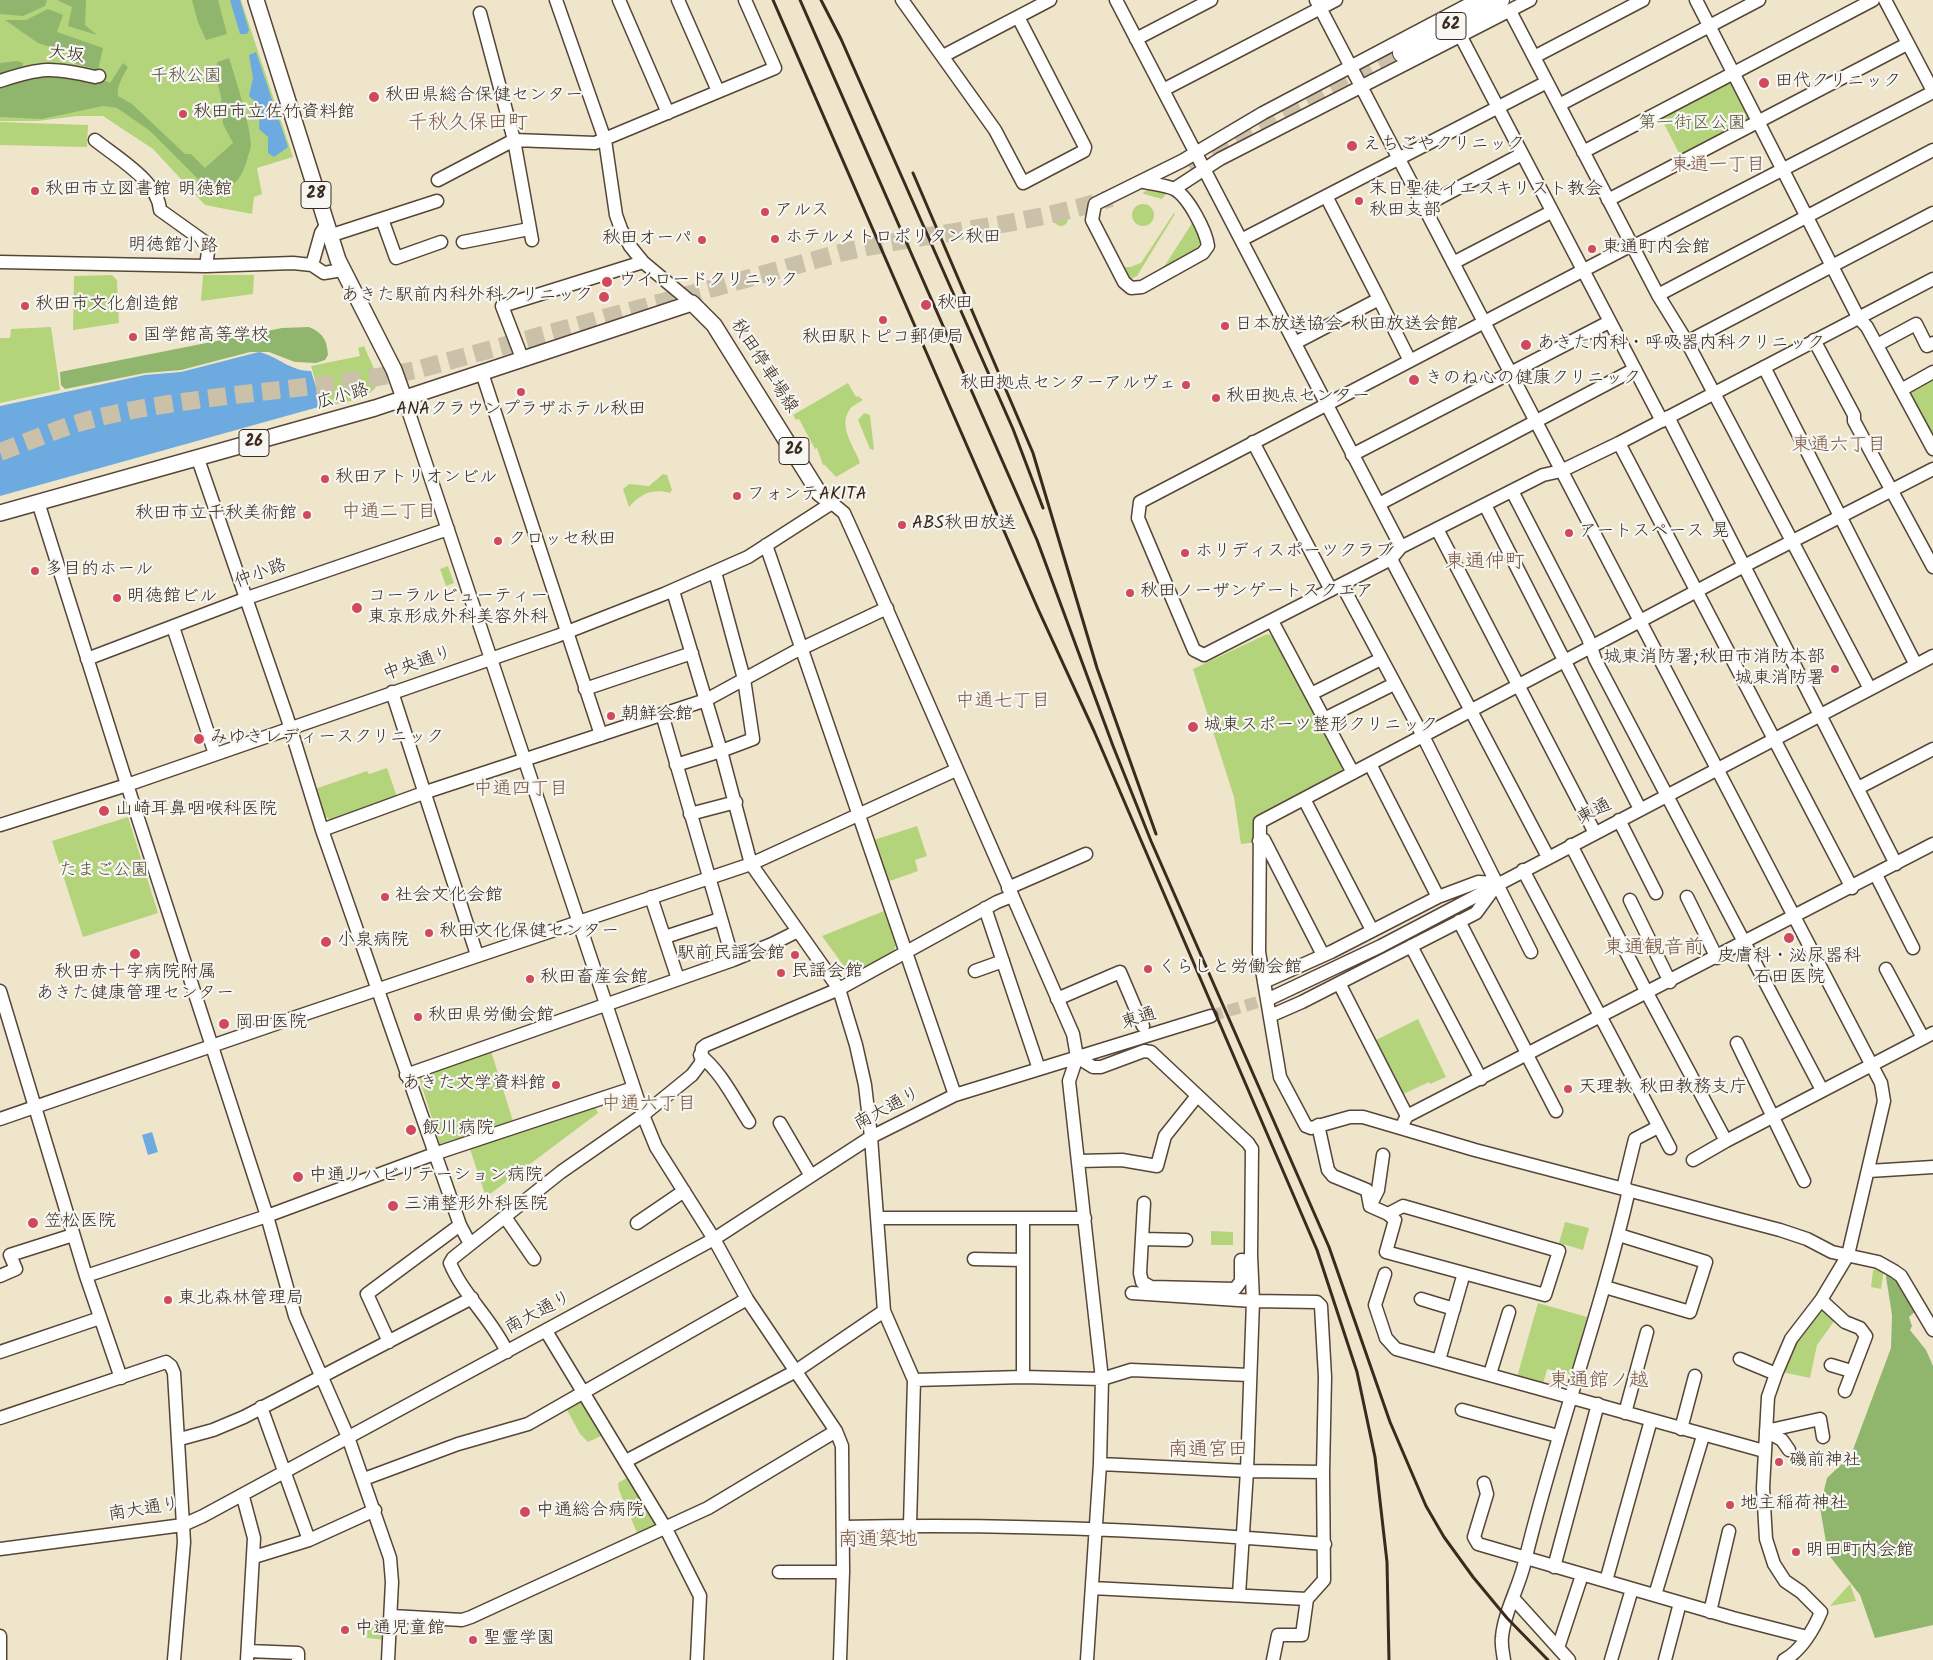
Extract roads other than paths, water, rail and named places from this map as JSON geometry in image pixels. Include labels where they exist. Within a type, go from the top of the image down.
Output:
[{"type":"highway","name":"62","points":[[1402,52],[1505,5]]},
{"type":"main road","name":"28","points":[[256,0],[294,118],[327,232],[342,270],[394,370],[404,398]]},
{"type":"main road","name":"広小路","points":[[0,513],[198,459],[404,398],[692,303]]},
{"type":"main road","name":"秋田停車場線","points":[[692,303],[714,325],[820,493],[832,503]]},
{"type":"street","points":[[556,0],[605,140],[616,215],[620,229],[630,246],[643,262],[692,303]]},
{"type":"street","points":[[618,0],[668,113]]},
{"type":"street","points":[[678,0],[718,91]]},
{"type":"street","points":[[438,180],[514,140],[587,144],[605,140],[774,68],[745,0]]},
{"type":"street","points":[[902,0],[943,56],[948,67],[995,130],[1023,183],[1084,151],[1085,147],[1018,17]]},
{"type":"street","points":[[943,56],[1050,0]]},
{"type":"street","points":[[1116,0],[1197,152],[1401,548]]},
{"type":"street","points":[[1136,39],[1211,0]]},
{"type":"street","points":[[1163,90],[1318,4],[1336,0]]},
{"type":"street","points":[[1143,182],[1174,189],[1190,205],[1207,238],[1208,246],[1202,253],[1142,288],[1130,288],[1124,282],[1092,220],[1095,204],[1143,182],[1263,113],[1477,0]]},
{"type":"street","points":[[1174,189],[1205,168],[1460,36],[1505,5],[1530,0]]},
{"type":"street","points":[[1534,57],[1643,0]]},
{"type":"street","points":[[1696,0],[1858,316],[1877,345],[1933,449]]},
{"type":"street","points":[[1559,105],[1759,0]]},
{"type":"street","points":[[1583,152],[1873,0]]},
{"type":"street","points":[[1885,0],[1933,92],[1582,271],[1140,502],[1138,518],[1194,650],[1204,655],[1391,559],[1401,548],[1437,529],[1543,475],[1561,471],[1619,443],[1858,316],[1933,279]]},
{"type":"street","points":[[1318,4],[1881,1083],[1884,1101],[1848,1254],[1821,1300],[1792,1339],[1768,1397],[1764,1451],[1766,1539],[1774,1564],[1785,1581],[1801,1592],[1821,1612],[1807,1637],[1784,1660]]},
{"type":"street","points":[[1505,5],[1658,295],[1687,342],[1870,689]]},
{"type":"street","points":[[463,242],[530,234],[514,140],[480,13]]},
{"type":"street","points":[[1460,36],[1609,322],[1665,419],[1744,566],[1896,864]]},
{"type":"street","points":[[1608,200],[1907,44]]},
{"type":"street","name":"大坂","points":[[0,81],[40,69],[53,69],[95,77],[99,76]]},
{"type":"street","points":[[1241,240],[1546,82]]},
{"type":"street","points":[[95,140],[150,186],[159,200],[160,210],[208,245],[206,266]]},
{"type":"street","points":[[1658,295],[1933,150]]},
{"type":"street","points":[[1424,206],[1522,154]]},
{"type":"street","points":[[1326,196],[1410,361]]},
{"type":"street","points":[[312,265],[320,233],[382,219],[437,201]]},
{"type":"street","points":[[1454,263],[1551,212]]},
{"type":"street","points":[[1687,342],[1933,213]]},
{"type":"street","points":[[382,219],[396,258],[441,242]]},
{"type":"street","name":"明徳館小路","points":[[0,262],[206,266],[312,265],[324,273],[342,270]]},
{"type":"street","points":[[522,358],[502,306],[643,262]]},
{"type":"street","points":[[1295,343],[1379,298]]},
{"type":"street","points":[[1352,455],[1609,322]]},
{"type":"street","points":[[1877,345],[1916,324],[1927,346],[1933,343]]},
{"type":"street","points":[[1814,340],[1933,567]]},
{"type":"street","points":[[1764,367],[1916,665]]},
{"type":"street","points":[[1378,504],[1635,369]]},
{"type":"street","points":[[482,372],[601,735]]},
{"type":"street","points":[[1901,390],[1933,372]]},
{"type":"street","points":[[404,398],[642,1115],[656,1148],[714,1239],[747,1299],[836,1430],[842,1446],[843,1572],[840,1660]]},
{"type":"street","points":[[1253,442],[1336,587],[1381,658],[1423,736],[1531,952]]},
{"type":"street","points":[[1619,443],[1852,888]]},
{"type":"street","points":[[198,459],[291,728],[322,830],[379,990],[406,1076],[460,1225],[470,1244]]},
{"type":"street","points":[[1933,469],[1791,541],[1260,822],[1259,841],[1259,952],[1280,1078],[1306,1126],[1311,1128],[1363,1117],[1404,1122],[1475,1150],[1780,1230],[1807,1239],[1832,1252],[1878,1262],[1900,1276],[1933,1330]]},
{"type":"street","points":[[1512,492],[1666,796],[1822,1090]]},
{"type":"street","points":[[38,502],[127,785],[267,1216],[295,1316],[348,1436],[390,1558],[392,1616],[388,1660]]},
{"type":"street","points":[[832,503],[844,513],[1073,1034],[1077,1057],[1070,1081],[1102,1379],[1100,1464],[1087,1660]]},
{"type":"street","name":"中央通り","points":[[0,825],[127,785],[566,632],[673,590],[748,557],[832,503]]},
{"type":"street","points":[[1485,505],[1640,809]]},
{"type":"street","name":"仲小路","points":[[87,658],[247,598],[448,529]]},
{"type":"street","points":[[1437,529],[1594,833]]},
{"type":"street","points":[[766,546],[955,1095]]},
{"type":"street","points":[[1391,559],[1548,857]]},
{"type":"street","points":[[676,764],[722,751],[753,739],[744,679],[715,572]]},
{"type":"street","points":[[673,590],[722,751],[751,864],[839,989],[865,1085],[871,1137],[884,1311],[914,1380],[910,1525]]},
{"type":"street","points":[[322,830],[426,792],[706,700],[803,649],[887,608]]},
{"type":"street","points":[[1272,621],[1353,773]]},
{"type":"street","points":[[173,627],[215,754]]},
{"type":"street","points":[[585,689],[692,652]]},
{"type":"street","name":"東通","points":[[1271,998],[1380,946],[1933,656]]},
{"type":"street","points":[[1311,694],[1381,658]]},
{"type":"street","points":[[1324,719],[1394,684]]},
{"type":"street","points":[[392,692],[426,792],[477,955]]},
{"type":"street","points":[[662,714],[708,879],[733,960]]},
{"type":"street","points":[[1858,788],[1933,749]]},
{"type":"street","points":[[1370,764],[1438,897]]},
{"type":"street","points":[[0,1119],[477,955],[751,864],[956,770]]},
{"type":"street","points":[[1304,799],[1372,930]]},
{"type":"street","points":[[690,814],[736,802]]},
{"type":"street","points":[[1619,820],[1656,894]]},
{"type":"street","points":[[1259,841],[1264,840],[1323,955]]},
{"type":"street","points":[[1404,1122],[1481,1079],[1852,888],[1933,844]]},
{"type":"street","points":[[1571,845],[1647,993],[1726,1140]]},
{"type":"street","points":[[507,1352],[491,1323],[454,1274],[450,1263],[470,1244],[561,1172],[642,1115],[692,1075],[701,1063],[700,1055],[702,1048],[706,1044],[839,989],[1010,892],[1086,854]]},
{"type":"street","points":[[1523,870],[1599,1018],[1670,1148]]},
{"type":"street","points":[[1876,875],[1913,948]]},
{"type":"street","points":[[1264,982],[1323,955],[1438,897],[1478,882],[1498,883]]},
{"type":"street","points":[[1270,1016],[1339,983],[1476,912],[1498,883]]},
{"type":"street","points":[[1687,896],[1717,958]]},
{"type":"street","points":[[651,897],[678,979]]},
{"type":"street","points":[[1630,900],[1670,982]]},
{"type":"street","points":[[984,908],[1039,1069]]},
{"type":"street","points":[[664,937],[720,919]]},
{"type":"street","points":[[1459,921],[1556,1111]]},
{"type":"street","points":[[406,1076],[733,960],[798,931]]},
{"type":"street","points":[[1411,946],[1481,1079]]},
{"type":"street","points":[[975,971],[1003,961]]},
{"type":"street","points":[[1693,1160],[1726,1140],[1928,1036],[1886,968]]},
{"type":"street","points":[[1057,999],[1120,972],[1143,1026]]},
{"type":"street","points":[[1339,983],[1404,1122]]},
{"type":"street","points":[[0,991],[73,1235],[121,1378]]},
{"type":"street","name":"東通","points":[[1077,1057],[1211,1016]]},
{"type":"street","points":[[1737,1043],[1804,1181]]},
{"type":"street","points":[[1077,1057],[1092,1067],[1101,1067],[1144,1051],[1151,1052],[1248,1143],[1252,1149],[1251,1261],[1253,1301],[1247,1471],[1239,1595]]},
{"type":"street","points":[[700,1055],[710,1063],[727,1085],[749,1122]]},
{"type":"street","name":"南大通り","points":[[0,1549],[183,1525],[243,1497],[348,1436],[714,1239],[871,1137],[955,1095],[1077,1057]]},
{"type":"street","points":[[86,1276],[267,1216],[434,1154],[633,1088]]},
{"type":"street","points":[[1078,1161],[1122,1160],[1156,1166],[1165,1136],[1197,1096]]},
{"type":"street","points":[[780,1123],[811,1176]]},
{"type":"street","points":[[1318,1125],[1328,1170],[1333,1176],[1366,1190],[1370,1206]]},
{"type":"street","points":[[1504,1660],[1502,1638],[1558,1436],[1605,1287],[1619,1235],[1635,1139],[1658,1127]]},
{"type":"street","points":[[1370,1206],[1378,1190],[1383,1155]]},
{"type":"street","points":[[1869,1171],[1933,1167]]},
{"type":"street","points":[[637,1223],[684,1191]]},
{"type":"street","points":[[1144,1203],[1140,1273],[1142,1282],[1152,1287],[1235,1289],[1241,1281],[1241,1260],[1251,1261]]},
{"type":"street","points":[[1370,1206],[1388,1214],[1395,1220],[1386,1252],[1545,1295],[1559,1251],[1403,1206],[1388,1214]]},
{"type":"street","points":[[505,1217],[534,1259]]},
{"type":"street","points":[[877,1218],[1085,1218]]},
{"type":"street","points":[[1023,1218],[1024,1377]]},
{"type":"street","points":[[390,1342],[367,1294],[460,1225]]},
{"type":"street","points":[[0,1276],[16,1269],[10,1255],[73,1235]]},
{"type":"street","points":[[1605,1287],[1690,1312],[1706,1262],[1619,1235]]},
{"type":"street","points":[[1142,1239],[1186,1240]]},
{"type":"street","points":[[974,1259],[1023,1260]]},
{"type":"street","points":[[1439,1360],[1464,1273]]},
{"type":"street","points":[[1385,1274],[1375,1305],[1386,1338],[1396,1349],[1570,1396],[1703,1436],[1764,1451]]},
{"type":"street","points":[[1132,1293],[1253,1301],[1317,1302],[1322,1306],[1324,1580],[1307,1599],[1302,1635],[1278,1635],[1273,1660]]},
{"type":"street","points":[[180,1439],[212,1430],[244,1417],[472,1298]]},
{"type":"street","points":[[364,1479],[458,1444],[528,1424],[584,1394],[747,1299]]},
{"type":"street","points":[[1421,1299],[1454,1309]]},
{"type":"street","points":[[1821,1300],[1845,1322],[1860,1328],[1866,1336],[1851,1371],[1845,1391]]},
{"type":"street","points":[[626,1461],[796,1371],[884,1311]]},
{"type":"street","points":[[1490,1374],[1509,1312]]},
{"type":"street","points":[[0,1352],[100,1318]]},
{"type":"street","points":[[546,1331],[666,1529],[700,1596],[697,1660]]},
{"type":"street","points":[[1625,1413],[1647,1332]]},
{"type":"street","points":[[1740,1359],[1776,1374]]},
{"type":"street","points":[[0,1418],[166,1362],[171,1366],[174,1373],[180,1439],[184,1542],[174,1660]]},
{"type":"street","points":[[1831,1365],[1851,1371]]},
{"type":"street","points":[[914,1380],[1024,1377],[1102,1379],[1131,1370],[1249,1375]]},
{"type":"street","points":[[1681,1429],[1695,1376]]},
{"type":"street","points":[[1554,1567],[1598,1404]]},
{"type":"street","points":[[261,1407],[286,1472],[308,1540]]},
{"type":"street","points":[[1462,1410],[1558,1436]]},
{"type":"street","points":[[1766,1431],[1820,1419],[1823,1437]]},
{"type":"street","points":[[1606,1581],[1651,1420]]},
{"type":"street","points":[[392,1616],[462,1620],[472,1618],[708,1508],[836,1430]]},
{"type":"street","points":[[1766,1431],[1782,1440],[1789,1450]]},
{"type":"street","points":[[1655,1596],[1703,1436]]},
{"type":"street","points":[[1100,1464],[1247,1471],[1322,1472]]},
{"type":"street","points":[[1484,1483],[1487,1494],[1474,1537],[1478,1544],[1710,1612],[1807,1637]]},
{"type":"street","points":[[243,1497],[252,1525],[254,1557],[248,1655],[298,1653],[298,1660]]},
{"type":"street","points":[[254,1557],[308,1540],[375,1510]]},
{"type":"street","points":[[843,1527],[910,1525],[1095,1529],[1243,1537],[1325,1544]]},
{"type":"street","points":[[1710,1612],[1729,1531]]},
{"type":"street","points":[[779,1572],[843,1572]]},
{"type":"street","points":[[1558,1648],[1582,1575]]},
{"type":"street","points":[[1092,1588],[1307,1599]]},
{"type":"street","points":[[1611,1660],[1632,1589]]},
{"type":"street","points":[[1513,1598],[1569,1660]]},
{"type":"street","points":[[1665,1660],[1680,1603]]},
{"type":"street","points":[[0,1636],[0,1660]]},
{"type":"water","points":[[230,0],[240,0],[249,30],[247,34],[240,34]]},
{"type":"water","points":[[256,52],[288,147],[274,157],[268,153],[268,137],[259,129],[260,106],[249,96],[253,78],[249,55]]},
{"type":"water","points":[[259,352],[297,369],[311,371],[322,406],[0,496],[0,406],[145,375],[181,372]]},
{"type":"water","points":[[152,1132],[158,1152],[148,1155],[142,1135]]},
{"type":"tunnel","points":[[1187,163],[1402,53]]},
{"type":"tunnel","points":[[0,452],[75,424],[139,409],[179,402],[337,383],[416,370],[840,253],[1010,223],[1078,208],[1111,198]]},
{"type":"tunnel","points":[[1211,1016],[1271,998]]},
{"type":"railway","points":[[773,0],[1038,609],[1094,731],[1317,1250],[1357,1372],[1375,1457],[1387,1562],[1389,1660]]},
{"type":"railway","points":[[800,0],[1037,540],[1113,746],[1151,841],[1329,1247],[1390,1422],[1426,1506],[1444,1537],[1473,1577],[1507,1618],[1548,1660]]},
{"type":"railway","points":[[821,0],[841,39],[1013,429],[1043,508]]},
{"type":"railway","points":[[913,173],[1033,453],[1097,668],[1156,834]]},
{"type":"place","name":"田代クリニック","points":[[1764,83]]},
{"type":"place","name":"秋田県総合保健センター","points":[[374,97]]},
{"type":"place","name":"秋田市立佐竹資料館","points":[[183,114]]},
{"type":"place","name":"えちごやクリニック","points":[[1352,146]]},
{"type":"place","name":"秋田市立図書館 明徳館","points":[[35,191]]},
{"type":"place","name":"末日聖徒イエスキリスト教会 秋田支部","points":[[1359,201]]},
{"type":"place","name":"アルス","points":[[765,212]]},
{"type":"place","name":"ホテルメトロポリタン秋田","points":[[775,239]]},
{"type":"place","name":"秋田オーパ","points":[[702,240]]},
{"type":"place","name":"東通町内会館","points":[[1592,249]]},
{"type":"place","name":"ウイロードクリニック","points":[[607,282]]},
{"type":"place","name":"あきた駅前内科外科クリニック","points":[[604,297]]},
{"type":"place","name":"秋田","points":[[926,305]]},
{"type":"place","name":"秋田市文化創造館","points":[[25,306]]},
{"type":"place","name":"秋田駅トピコ郵便局","points":[[883,320]]},
{"type":"place","name":"日本放送協会 秋田放送会館","points":[[1225,326]]},
{"type":"place","name":"国学館高等学校","points":[[133,337]]},
{"type":"place","name":"あきた内科・呼吸器内科クリニック","points":[[1526,345]]},
{"type":"place","name":"きのね心の健康クリニック","points":[[1414,380]]},
{"type":"place","name":"秋田拠点センターアルヴェ","points":[[1186,385]]},
{"type":"place","name":"ANAクラウンプラザホテル秋田","points":[[521,392]]},
{"type":"place","name":"秋田拠点センター","points":[[1216,398]]},
{"type":"place","name":"秋田アトリオンビル","points":[[325,479]]},
{"type":"place","name":"フォンテAKITA","points":[[737,496]]},
{"type":"place","name":"秋田市立千秋美術館","points":[[307,515]]},
{"type":"place","name":"ABS秋田放送","points":[[902,525]]},
{"type":"place","name":"アートスペース 晃","points":[[1569,533]]},
{"type":"place","name":"クロッセ秋田","points":[[498,541]]},
{"type":"place","name":"ホリディスポーツクラブ","points":[[1185,553]]},
{"type":"place","name":"多目的ホール","points":[[35,571]]},
{"type":"place","name":"秋田ノーザンゲートスクエア","points":[[1130,593]]},
{"type":"place","name":"明徳館ビル","points":[[117,598]]},
{"type":"place","name":"コーラルビューティー 東京形成外科美容外科","points":[[357,608]]},
{"type":"place","name":"城東消防署;秋田市消防本部 城東消防署","points":[[1835,669]]},
{"type":"place","name":"朝鮮会館","points":[[611,716]]},
{"type":"place","name":"城東スポーツ整形クリニック","points":[[1193,727]]},
{"type":"place","name":"みゆきレディースクリニック","points":[[199,739]]},
{"type":"place","name":"山崎耳鼻咽喉科医院","points":[[104,811]]},
{"type":"place","name":"社会文化会館","points":[[385,897]]},
{"type":"place","name":"秋田文化保健センター","points":[[429,933]]},
{"type":"place","name":"皮膚科・泌尿器科 石田医院","points":[[1789,938]]},
{"type":"place","name":"小泉病院","points":[[326,942]]},
{"type":"place","name":"秋田赤十字病院附属 あきた健康管理センター","points":[[135,954]]},
{"type":"place","name":"駅前民謡会館","points":[[795,955]]},
{"type":"place","name":"くらしと労働会館","points":[[1148,969]]},
{"type":"place","name":"民謡会館","points":[[781,973]]},
{"type":"place","name":"秋田畜産会館","points":[[530,979]]},
{"type":"place","name":"秋田県労働会館","points":[[418,1017]]},
{"type":"place","name":"岡田医院","points":[[224,1024]]},
{"type":"place","name":"あきた文学資料館","points":[[556,1085]]},
{"type":"place","name":"天理教 秋田教務支庁","points":[[1568,1089]]},
{"type":"place","name":"飯川病院","points":[[411,1130]]},
{"type":"place","name":"中通リハビリテーション病院","points":[[298,1177]]},
{"type":"place","name":"三浦整形外科医院","points":[[393,1206]]},
{"type":"place","name":"笠松医院","points":[[33,1223]]},
{"type":"place","name":"東北森林管理局","points":[[168,1300]]},
{"type":"place","name":"磯前神社","points":[[1779,1462]]},
{"type":"place","name":"地主稲荷神社","points":[[1730,1505]]},
{"type":"place","name":"中通総合病院","points":[[525,1512]]},
{"type":"place","name":"明田町内会館","points":[[1796,1552]]},
{"type":"place","name":"中通児童館","points":[[345,1630]]},
{"type":"place","name":"聖霊学園","points":[[473,1640]]},
{"type":"district","name":"千秋久保田町","points":[[468,125]]},
{"type":"district","name":"東通一丁目","points":[[1718,167]]},
{"type":"district","name":"東通六丁目","points":[[1839,447]]},
{"type":"district","name":"中通二丁目","points":[[389,514]]},
{"type":"district","name":"東通仲町","points":[[1485,564]]},
{"type":"district","name":"中通七丁目","points":[[1003,703]]},
{"type":"district","name":"中通四丁目","points":[[521,791]]},
{"type":"district","name":"東通観音前","points":[[1654,950]]},
{"type":"district","name":"中通六丁目","points":[[649,1106]]},
{"type":"district","name":"東通館ノ越","points":[[1599,1383]]},
{"type":"district","name":"南通宮田","points":[[1208,1452]]},
{"type":"district","name":"南通築地","points":[[878,1542]]},
{"type":"park label","name":"千秋公園","points":[[186,78]]},
{"type":"park label","name":"第一街区公園","points":[[1692,125]]},
{"type":"park label","name":"たまご公園","points":[[104,872]]}]
